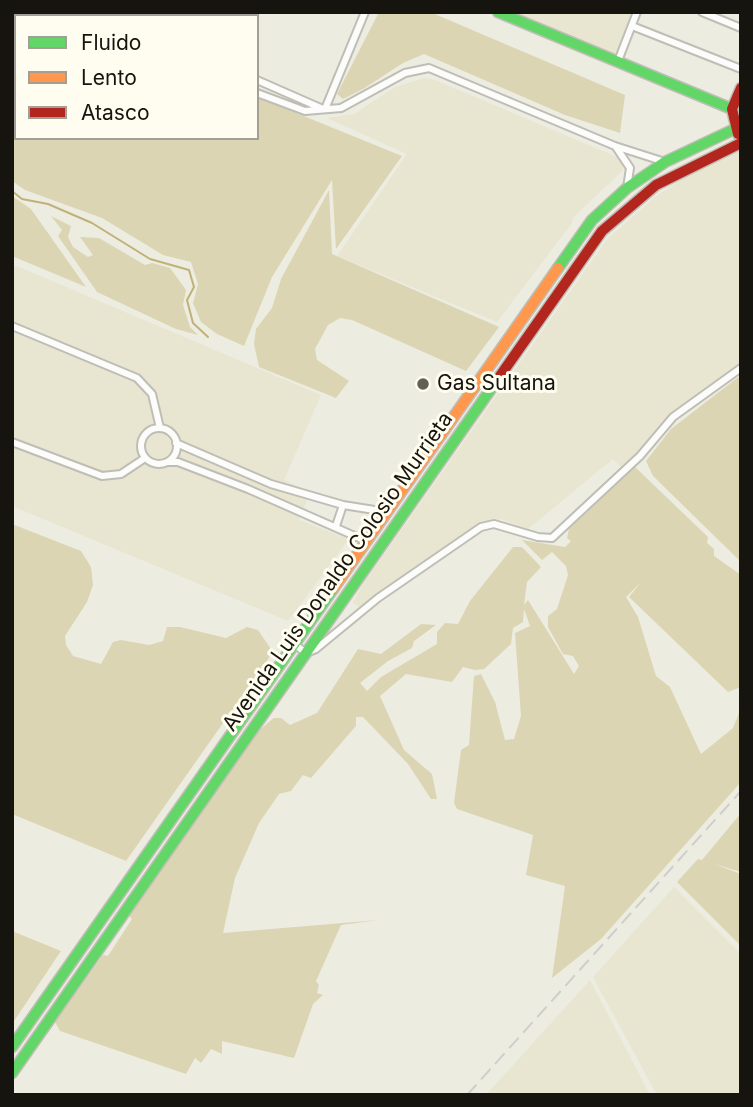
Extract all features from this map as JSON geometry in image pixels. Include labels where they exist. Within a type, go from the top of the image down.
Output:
[{"type":"main road","points":[[498,12],[732,109]]},
{"type":"main road","points":[[739,134],[732,109],[741,88]]},
{"type":"main road","name":"Avenida Luis Donaldo Colosio Murrieta","points":[[12,1047],[592,220],[627,188],[665,162],[739,134]]},
{"type":"main road","name":"Avenida Luis Donaldo Colosio Murrieta","points":[[12,1073],[602,231],[635,200],[739,134]]},
{"type":"main road","points":[[551,276],[563,285]]},
{"type":"street","points":[[325,109],[366,12]]},
{"type":"street","points":[[618,61],[637,12]]},
{"type":"street","points":[[702,12],[741,28]]},
{"type":"street","points":[[632,26],[741,69]]},
{"type":"street","points":[[259,94],[305,111],[341,108],[405,73],[429,68],[615,146],[665,162]]},
{"type":"street","points":[[259,81],[325,109]]},
{"type":"street","points":[[615,146],[630,168],[627,188]]},
{"type":"street","points":[[12,326],[137,378],[152,394],[160,428]]},
{"type":"street","points":[[294,644],[306,653],[481,527],[494,524],[538,537],[552,538],[639,456],[673,417],[741,368]]},
{"type":"street","points":[[167,462],[175,454],[176,443],[171,433],[160,428],[144,435],[141,447],[145,458],[155,464],[178,462],[336,526],[366,541]]},
{"type":"street","points":[[12,442],[102,476],[121,474],[145,458]]},
{"type":"street","points":[[176,443],[271,484],[343,505],[387,512]]},
{"type":"street","points":[[336,526],[343,505]]},
{"type":"shaded area","points":[[12,12],[48,14],[14,14],[14,140],[259,140],[259,98],[402,156],[336,249],[332,180],[272,277],[244,346],[217,334],[201,322],[193,303],[198,284],[191,262],[163,255],[102,218],[25,190],[12,181]]},
{"type":"shaded area","points":[[379,12],[430,12],[625,95],[620,133],[565,115],[424,54],[403,63],[343,99],[337,94]]},
{"type":"shaded area","points":[[518,12],[632,12],[614,56],[516,16]]},
{"type":"shaded area","points":[[424,78],[435,80],[624,160],[623,170],[573,218],[572,223],[497,322],[337,256],[407,154],[327,118],[354,114],[395,87]]},
{"type":"shaded area","points":[[741,150],[741,364],[665,420],[652,438],[621,467],[613,459],[528,529],[501,519],[481,522],[361,609],[353,602],[365,581],[608,238],[655,197],[687,176]]},
{"type":"shaded area","points":[[329,190],[332,254],[499,327],[466,371],[352,320],[340,318],[328,325],[315,349],[317,360],[349,381],[336,398],[259,367],[254,344],[256,329],[272,308],[281,279]]},
{"type":"shaded area","points":[[12,196],[31,209],[86,287],[12,256]]},
{"type":"shaded area","points":[[51,216],[71,226],[68,237],[73,247],[88,257],[93,255],[80,237],[99,238],[145,265],[152,263],[170,268],[186,290],[183,305],[190,327],[198,335],[176,329],[97,292],[58,236],[62,230]]},
{"type":"shaded area","points":[[12,264],[321,395],[284,480],[310,492],[299,520],[349,539],[288,621],[12,506]]},
{"type":"shaded area","points":[[741,375],[741,562],[653,476],[646,461],[671,429]]},
{"type":"shaded area","points":[[635,467],[708,537],[707,543],[714,549],[714,556],[741,575],[741,687],[728,692],[629,597],[641,582],[626,597],[638,617],[656,676],[670,687],[701,754],[733,728],[741,708],[741,782],[601,939],[552,978],[565,886],[526,875],[533,835],[457,809],[454,803],[461,750],[469,745],[474,676],[481,674],[495,702],[505,740],[514,739],[521,716],[515,633],[530,626],[524,609],[523,622],[513,628],[511,644],[484,669],[463,667],[452,682],[406,674],[380,696],[404,750],[432,774],[437,799],[431,799],[408,764],[363,717],[356,717],[356,726],[311,778],[303,775],[291,791],[279,794],[259,823],[235,878],[223,933],[379,920],[341,925],[316,981],[319,985],[317,993],[323,995],[313,1004],[294,1058],[222,1041],[222,1054],[211,1049],[201,1063],[195,1058],[186,1074],[60,1031],[55,1022],[103,955],[108,956],[132,919],[128,915],[257,732],[274,718],[281,718],[290,725],[317,713],[358,649],[381,654],[421,624],[436,625],[414,641],[412,648],[388,661],[360,683],[367,691],[381,677],[437,644],[437,632],[445,623],[458,624],[470,601],[513,547],[522,547],[541,567],[527,582],[524,605],[528,600],[574,674],[579,666],[573,656],[563,654],[548,627],[548,616],[557,609],[568,575],[566,566],[552,552],[542,560],[522,540],[565,547],[571,541],[567,538],[569,529]]},
{"type":"shaded area","points":[[12,524],[81,551],[91,567],[93,585],[87,602],[65,636],[66,645],[73,656],[101,664],[113,642],[121,640],[149,645],[163,641],[167,627],[180,627],[226,638],[247,627],[258,630],[273,652],[126,861],[12,814]]},
{"type":"shaded area","points":[[741,813],[741,872],[714,864],[741,874],[741,946],[677,882],[698,859],[702,860]]},
{"type":"shaded area","points":[[674,887],[741,954],[741,1095],[657,1095],[593,977]]},
{"type":"shaded area","points":[[12,931],[61,951],[12,1024]]},
{"type":"shaded area","points":[[590,980],[650,1095],[486,1095]]},
{"type":"waterway","points":[[12,191],[22,199],[48,204],[92,223],[150,259],[189,270],[194,287],[187,300],[193,323],[208,337]]},
{"type":"railway","points":[[467,1095],[741,791]]},
{"type":"traffic: fast","points":[[498,12],[732,109]]},
{"type":"traffic: fast","points":[[558,268],[592,220],[627,188],[665,162],[741,126]]},
{"type":"traffic: fast","points":[[12,1073],[500,376]]},
{"type":"traffic: fast","points":[[12,1047],[333,589]]},
{"type":"traffic: slow","points":[[333,589],[558,268]]},
{"type":"traffic: jam","points":[[738,134],[732,109],[741,88]]},
{"type":"traffic: jam","points":[[500,376],[602,231],[656,185],[741,143]]},
{"type":"place","name":"Gas Sultana","points":[[423,384]]}]
